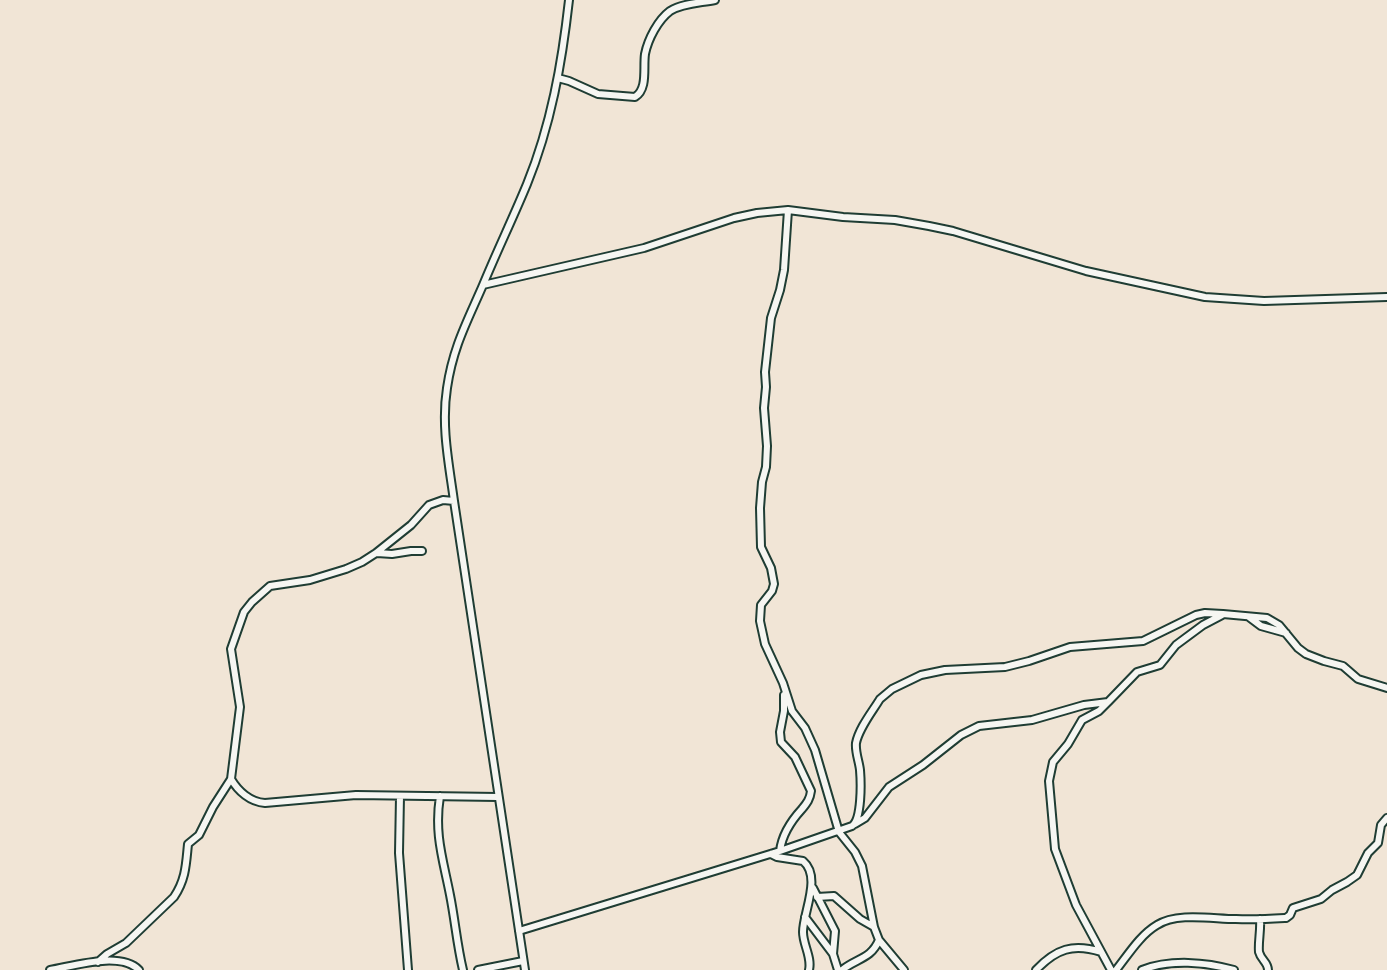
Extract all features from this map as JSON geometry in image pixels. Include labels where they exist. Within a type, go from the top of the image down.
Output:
[{"type":"street","points":[[525,970],[454,501],[446,430],[447,390],[455,348],[527,184],[540,149],[558,78],[569,0]]},
{"type":"street","points":[[558,78],[598,94],[635,98],[641,91],[646,52],[659,23],[677,8],[715,0]]},
{"type":"street","points":[[483,285],[644,248],[734,218],[757,213],[788,210],[843,217],[895,220],[929,226],[1086,271],[1205,297],[1264,301],[1387,297]]},
{"type":"street","points":[[788,210],[784,270],[768,336],[765,372],[764,408],[767,446],[766,468],[762,482],[761,547],[771,568],[774,584],[762,605],[760,621],[765,644],[783,683],[792,711],[805,728],[813,744],[839,832],[855,852],[862,866],[874,927],[879,940],[904,970]]},
{"type":"street","points":[[98,962],[107,954],[126,944],[174,897],[186,869],[188,844],[199,835],[231,778],[240,707],[231,649],[244,612],[270,586],[310,580],[362,562],[411,525],[429,505],[443,500],[454,501]]},
{"type":"street","points":[[376,553],[392,554],[422,551]]},
{"type":"street","points":[[855,824],[858,816],[860,789],[860,772],[856,750],[858,738],[880,699],[906,681],[932,672],[1005,667],[1070,647],[1143,641],[1196,614],[1205,613],[1267,618],[1274,621],[1298,648],[1306,654],[1343,666],[1358,679],[1387,688]]},
{"type":"street","points":[[1111,970],[1076,905],[1055,849],[1049,782],[1053,762],[1068,744],[1082,720],[1099,711],[1137,672],[1156,667],[1176,645],[1203,624],[1223,614]]},
{"type":"street","points":[[780,851],[785,832],[807,803],[811,791],[795,757],[782,742],[780,732],[784,704],[783,683]]},
{"type":"street","points":[[519,931],[839,832],[865,818],[889,787],[974,728],[1040,718],[1084,705],[1108,702]]},
{"type":"street","points":[[231,778],[240,791],[259,802],[274,803],[344,795],[498,797]]},
{"type":"street","points":[[400,796],[399,853],[408,970]]},
{"type":"street","points":[[440,796],[437,821],[438,838],[464,970]]},
{"type":"street","points":[[1116,970],[1147,933],[1156,925],[1165,921],[1182,918],[1286,918],[1290,915],[1293,908],[1321,899],[1357,875],[1368,853],[1378,844],[1381,825],[1387,818]]},
{"type":"street","points":[[771,854],[806,864],[812,887],[835,931],[833,954]]},
{"type":"street","points":[[809,970],[809,958],[804,944],[803,933],[812,887]]},
{"type":"street","points":[[817,896],[834,896],[860,919],[874,927]]},
{"type":"street","points":[[805,916],[833,954],[840,970],[855,960],[872,953],[879,940]]},
{"type":"street","points":[[1260,919],[1259,952],[1267,964],[1268,970]]},
{"type":"street","points":[[1036,970],[1052,956],[1068,948],[1083,947],[1102,952]]},
{"type":"street","points":[[50,970],[116,960],[135,966],[139,970]]},
{"type":"street","points":[[478,970],[523,961]]},
{"type":"street","points":[[1142,970],[1162,965],[1197,963],[1234,970]]}]
